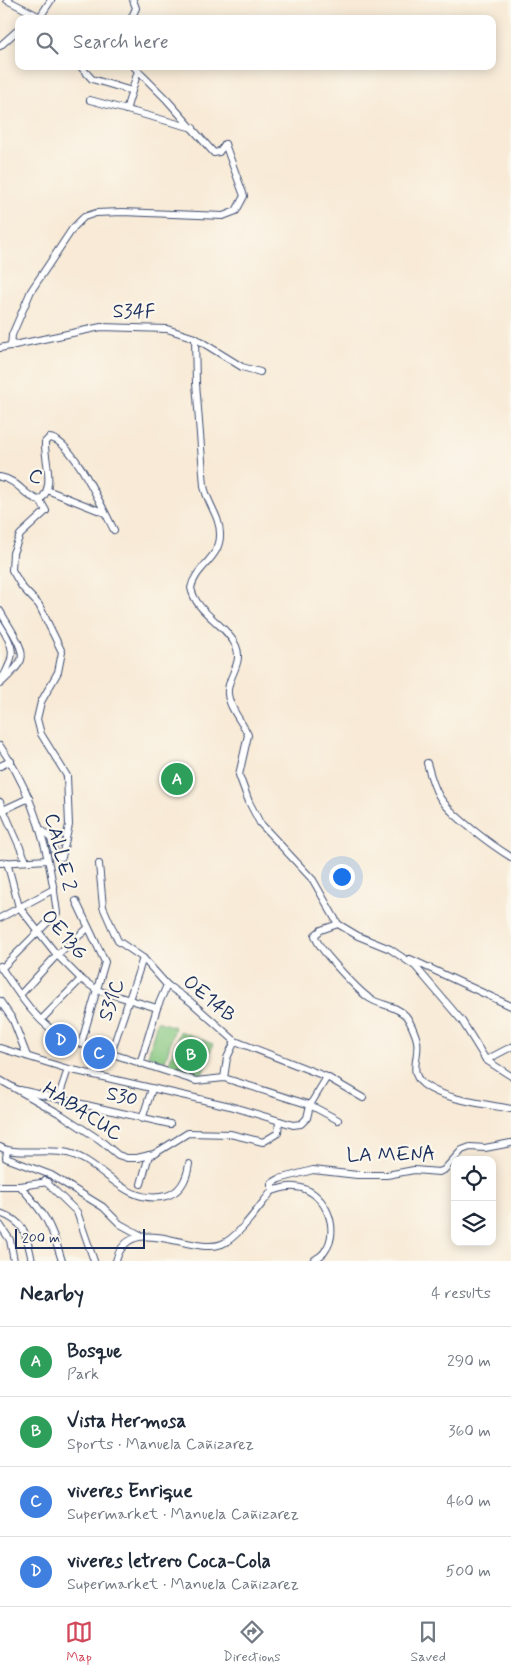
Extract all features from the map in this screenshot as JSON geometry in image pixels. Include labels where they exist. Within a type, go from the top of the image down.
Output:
[{"type":"street","points":[[7,0],[29,15]]},
{"type":"street","points":[[44,15],[51,0]]},
{"type":"street","points":[[133,0],[136,8],[133,15]]},
{"type":"street","points":[[0,46],[15,33]]},
{"type":"street","points":[[84,70],[92,79],[132,91]]},
{"type":"street","points":[[126,110],[136,70]]},
{"type":"street","points":[[11,346],[12,335],[31,291],[73,228],[84,217],[96,213],[122,212],[223,216],[233,213],[239,207],[243,193],[225,144],[219,152],[214,153],[193,128],[137,70]]},
{"type":"street","points":[[90,100],[193,128]]},
{"type":"street","name":"S34F","points":[[0,348],[102,327],[167,329],[195,338],[242,367],[260,372]]},
{"type":"street","points":[[195,338],[202,466],[206,494],[217,518],[220,534],[217,551],[193,581],[192,592],[198,603],[228,634],[237,650],[238,662],[227,692],[230,703],[248,735],[239,774],[249,802],[260,823],[313,880],[338,924],[511,1006]]},
{"type":"street","points":[[105,513],[47,490],[45,444],[48,439],[52,438],[64,444],[74,457],[105,513],[114,530]]},
{"type":"street","name":"C","points":[[0,477],[13,480],[33,497],[40,500],[47,490]]},
{"type":"street","points":[[40,500],[46,511],[20,534],[14,553],[12,570],[19,583],[39,605],[62,652],[58,672],[41,702],[37,715],[41,734],[67,776],[69,825],[62,857],[56,857],[51,839],[42,830]]},
{"type":"street","points":[[0,611],[22,653],[19,665],[0,683]]},
{"type":"street","points":[[0,624],[11,646],[13,656],[0,683]]},
{"type":"street","name":"CALLE 2","points":[[0,746],[11,761],[42,830],[54,889],[57,913],[37,931]]},
{"type":"street","points":[[0,766],[11,761]]},
{"type":"street","points":[[427,763],[434,785],[444,804],[488,841],[511,856]]},
{"type":"street","points":[[2,810],[29,798]]},
{"type":"street","points":[[0,802],[26,861]]},
{"type":"street","points":[[3,863],[47,860]]},
{"type":"street","name":"OE13G","points":[[3,863],[19,907],[57,955],[81,979],[97,990],[157,1008]]},
{"type":"street","name":"OE14B","points":[[99,864],[103,907],[118,941],[143,958],[167,985],[191,1002],[235,1041],[327,1077],[363,1098]]},
{"type":"street","points":[[0,918],[54,889]]},
{"type":"street","points":[[76,901],[105,962],[80,1044]]},
{"type":"street","points":[[338,924],[321,930],[315,936],[315,940],[324,954],[370,998],[391,1006],[407,1017],[417,1041],[414,1063],[416,1074],[423,1084],[450,1096],[511,1109]]},
{"type":"street","points":[[20,995],[57,955],[88,928]]},
{"type":"street","points":[[37,931],[1,968],[20,995],[41,1020],[56,1034],[80,1044],[196,1081],[224,1078],[310,1105],[338,1120]]},
{"type":"street","points":[[403,956],[453,1009],[486,1060],[511,1076]]},
{"type":"street","name":"S31C","points":[[111,1054],[143,958]]},
{"type":"street","points":[[41,1020],[81,979]]},
{"type":"street","points":[[140,1064],[157,1008],[167,985]]},
{"type":"street","points":[[0,1001],[13,1020],[27,1056]]},
{"type":"street","points":[[224,1078],[227,1058],[235,1041]]},
{"type":"street","points":[[486,1060],[511,1047]]},
{"type":"street","points":[[0,1048],[68,1069],[230,1106],[279,1121],[298,1124],[307,1118],[310,1105],[327,1077]]},
{"type":"street","points":[[58,1099],[68,1069]]},
{"type":"street","name":"HABACUC","points":[[0,1080],[9,1087],[62,1115],[100,1140],[118,1155],[137,1158],[149,1155],[188,1133],[230,1134],[263,1142],[278,1133],[279,1121]]},
{"type":"street","name":"S30","points":[[9,1087],[170,1124]]},
{"type":"street","points":[[142,1118],[152,1089]]},
{"type":"street","name":"LA MENA","points":[[142,1236],[156,1236],[204,1247],[221,1244],[236,1232],[272,1191],[272,1183],[278,1179],[313,1170],[357,1175],[387,1175],[414,1170],[439,1172],[444,1170],[462,1150],[470,1147],[485,1148],[511,1143]]},
{"type":"street","points":[[0,1146],[7,1151],[49,1150],[70,1153],[124,1188],[140,1196],[155,1198],[171,1194],[180,1187],[186,1178],[189,1164]]},
{"type":"street","points":[[7,1151],[6,1158],[16,1164],[51,1175],[103,1207],[120,1224],[142,1236],[124,1247],[116,1261]]},
{"type":"street","points":[[142,1184],[149,1155]]},
{"type":"street","points":[[0,1186],[20,1186],[46,1181],[65,1184]]},
{"type":"street","points":[[46,1181],[77,1212],[94,1261]]},
{"type":"street","points":[[20,1186],[40,1208],[51,1225],[62,1261]]},
{"type":"street","points":[[272,1191],[296,1187],[309,1190],[318,1196],[326,1208],[331,1223],[331,1238],[325,1251],[314,1261]]},
{"type":"street","points":[[0,1213],[15,1218],[26,1232],[32,1261]]},
{"type":"street","points":[[0,1225],[10,1240],[14,1261]]},
{"type":"green space","points":[[157,1021],[175,1027],[165,1061],[148,1056]]},
{"type":"green space","points":[[180,1031],[213,1044],[201,1078],[168,1066]]},
{"type":"place","name":"Bosque","points":[[177,779]]},
{"type":"place","name":"viveres letrero Coca-Cola","points":[[61,1040]]},
{"type":"place","name":"viveres Enrique","points":[[99,1053]]},
{"type":"place","name":"Vista Hermosa","points":[[191,1055]]}]
